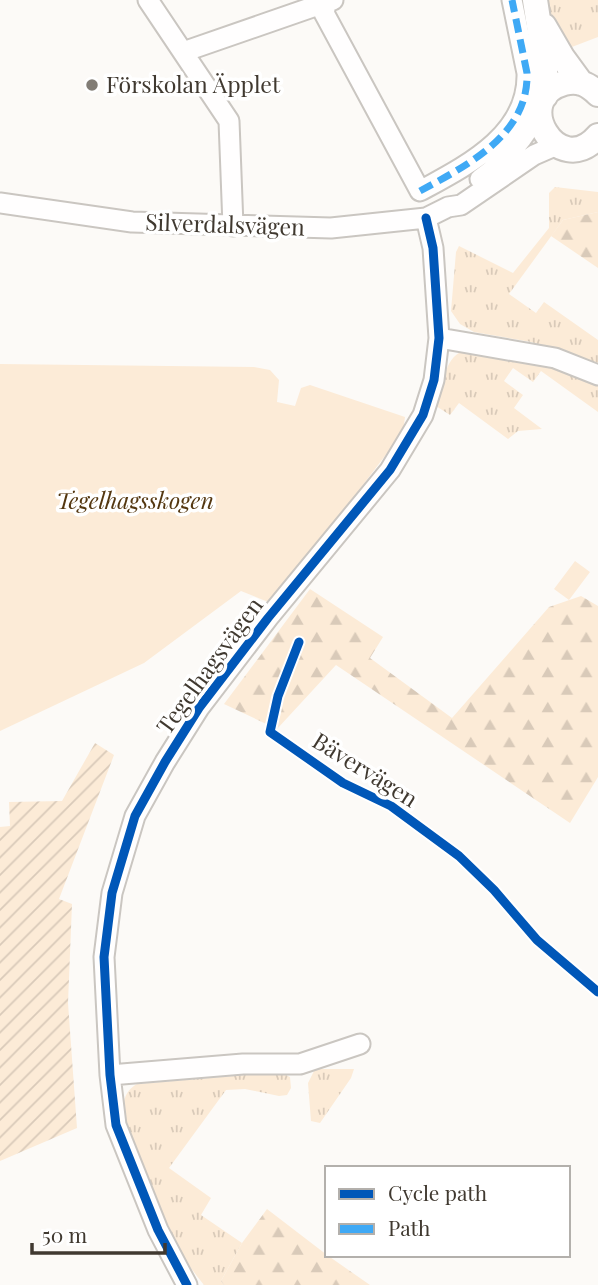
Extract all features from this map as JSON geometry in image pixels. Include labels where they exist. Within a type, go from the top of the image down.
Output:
[{"type":"street","points":[[148,0],[229,121],[233,226]]},
{"type":"street","points":[[328,1],[324,13],[420,191],[489,150],[502,138],[521,103],[527,74],[512,0]]},
{"type":"street","points":[[183,52],[328,1]]},
{"type":"street","points":[[536,7],[562,57],[589,88]]},
{"type":"street","points":[[536,7],[545,65],[540,123],[547,138],[577,151],[598,136]]},
{"type":"street","points":[[542,104],[560,84],[589,88]]},
{"type":"street","name":"Silverdalsvägen","points":[[448,207],[459,192],[503,161],[529,130],[542,104]]},
{"type":"street","name":"Silverdalsvägen","points":[[0,203],[132,222],[331,229],[426,218],[448,207],[461,205],[534,155],[577,151]]},
{"type":"street","name":"Tegelhagsvägen","points":[[187,1285],[158,1230],[116,1125],[110,1075],[104,957],[112,893],[135,816],[164,762],[198,708],[390,470],[423,415],[434,380],[439,338],[433,248],[426,218]]},
{"type":"street","points":[[439,338],[555,358],[598,375]]},
{"type":"street","points":[[110,1075],[243,1064],[300,1064],[360,1044]]},
{"type":"green space","points":[[547,0],[598,0],[598,37],[564,50],[550,17]]},
{"type":"green space","points":[[555,187],[598,192],[598,212],[563,220],[509,294],[536,313],[544,302],[598,340],[598,363],[531,342],[474,332],[460,324],[451,311],[456,252],[459,246],[513,273],[549,228],[549,193]]},
{"type":"green space","points":[[598,212],[598,268],[551,236],[563,220]]},
{"type":"green space","points":[[463,351],[541,363],[598,384],[598,412],[541,371],[533,382],[513,368],[504,381],[523,395],[514,408],[542,429],[518,431],[508,439],[459,403],[450,415],[436,406],[451,360]]},
{"type":"green space","name":"Tegelhagsskogen","points":[[0,364],[254,367],[270,370],[279,380],[277,402],[295,406],[301,388],[310,385],[405,417],[403,432],[273,604],[241,591],[144,663],[0,731]]},
{"type":"green space","points":[[575,561],[590,572],[569,600],[554,589]]},
{"type":"green space","points":[[310,589],[383,637],[370,658],[452,718],[549,607],[581,596],[598,606],[598,777],[570,823],[336,665],[277,729],[224,704]]},
{"type":"green space","points":[[95,743],[114,755],[59,899],[72,904],[68,1003],[77,1128],[0,1161],[0,827],[10,826],[9,802],[62,801]]},
{"type":"green space","points":[[315,1069],[354,1069],[351,1078],[320,1123],[311,1121],[308,1083]]},
{"type":"green space","points":[[280,1072],[290,1077],[291,1088],[287,1095],[279,1096],[245,1089],[226,1090],[169,1168],[211,1198],[201,1215],[242,1243],[221,1281],[224,1285],[204,1285],[187,1262],[147,1180],[129,1133],[125,1098],[137,1084]]},
{"type":"green space","points":[[267,1209],[325,1253],[325,1257],[330,1257],[370,1285],[224,1285],[221,1281],[242,1243]]},
{"type":"marked path","points":[[420,191],[456,171],[492,146],[518,114],[525,95],[527,73],[512,0]]},
{"type":"cycle path","points":[[187,1285],[158,1230],[116,1125],[110,1075],[104,957],[112,893],[135,816],[199,708],[268,618],[390,470],[423,415],[434,380],[439,338],[433,248],[426,218]]},
{"type":"cycle path","name":"Bävervägen","points":[[299,642],[278,696],[270,732],[343,783],[391,806],[459,856],[494,890],[537,940],[598,992]]},
{"type":"place","name":"Förskolan Äpplet","points":[[92,85]]}]
